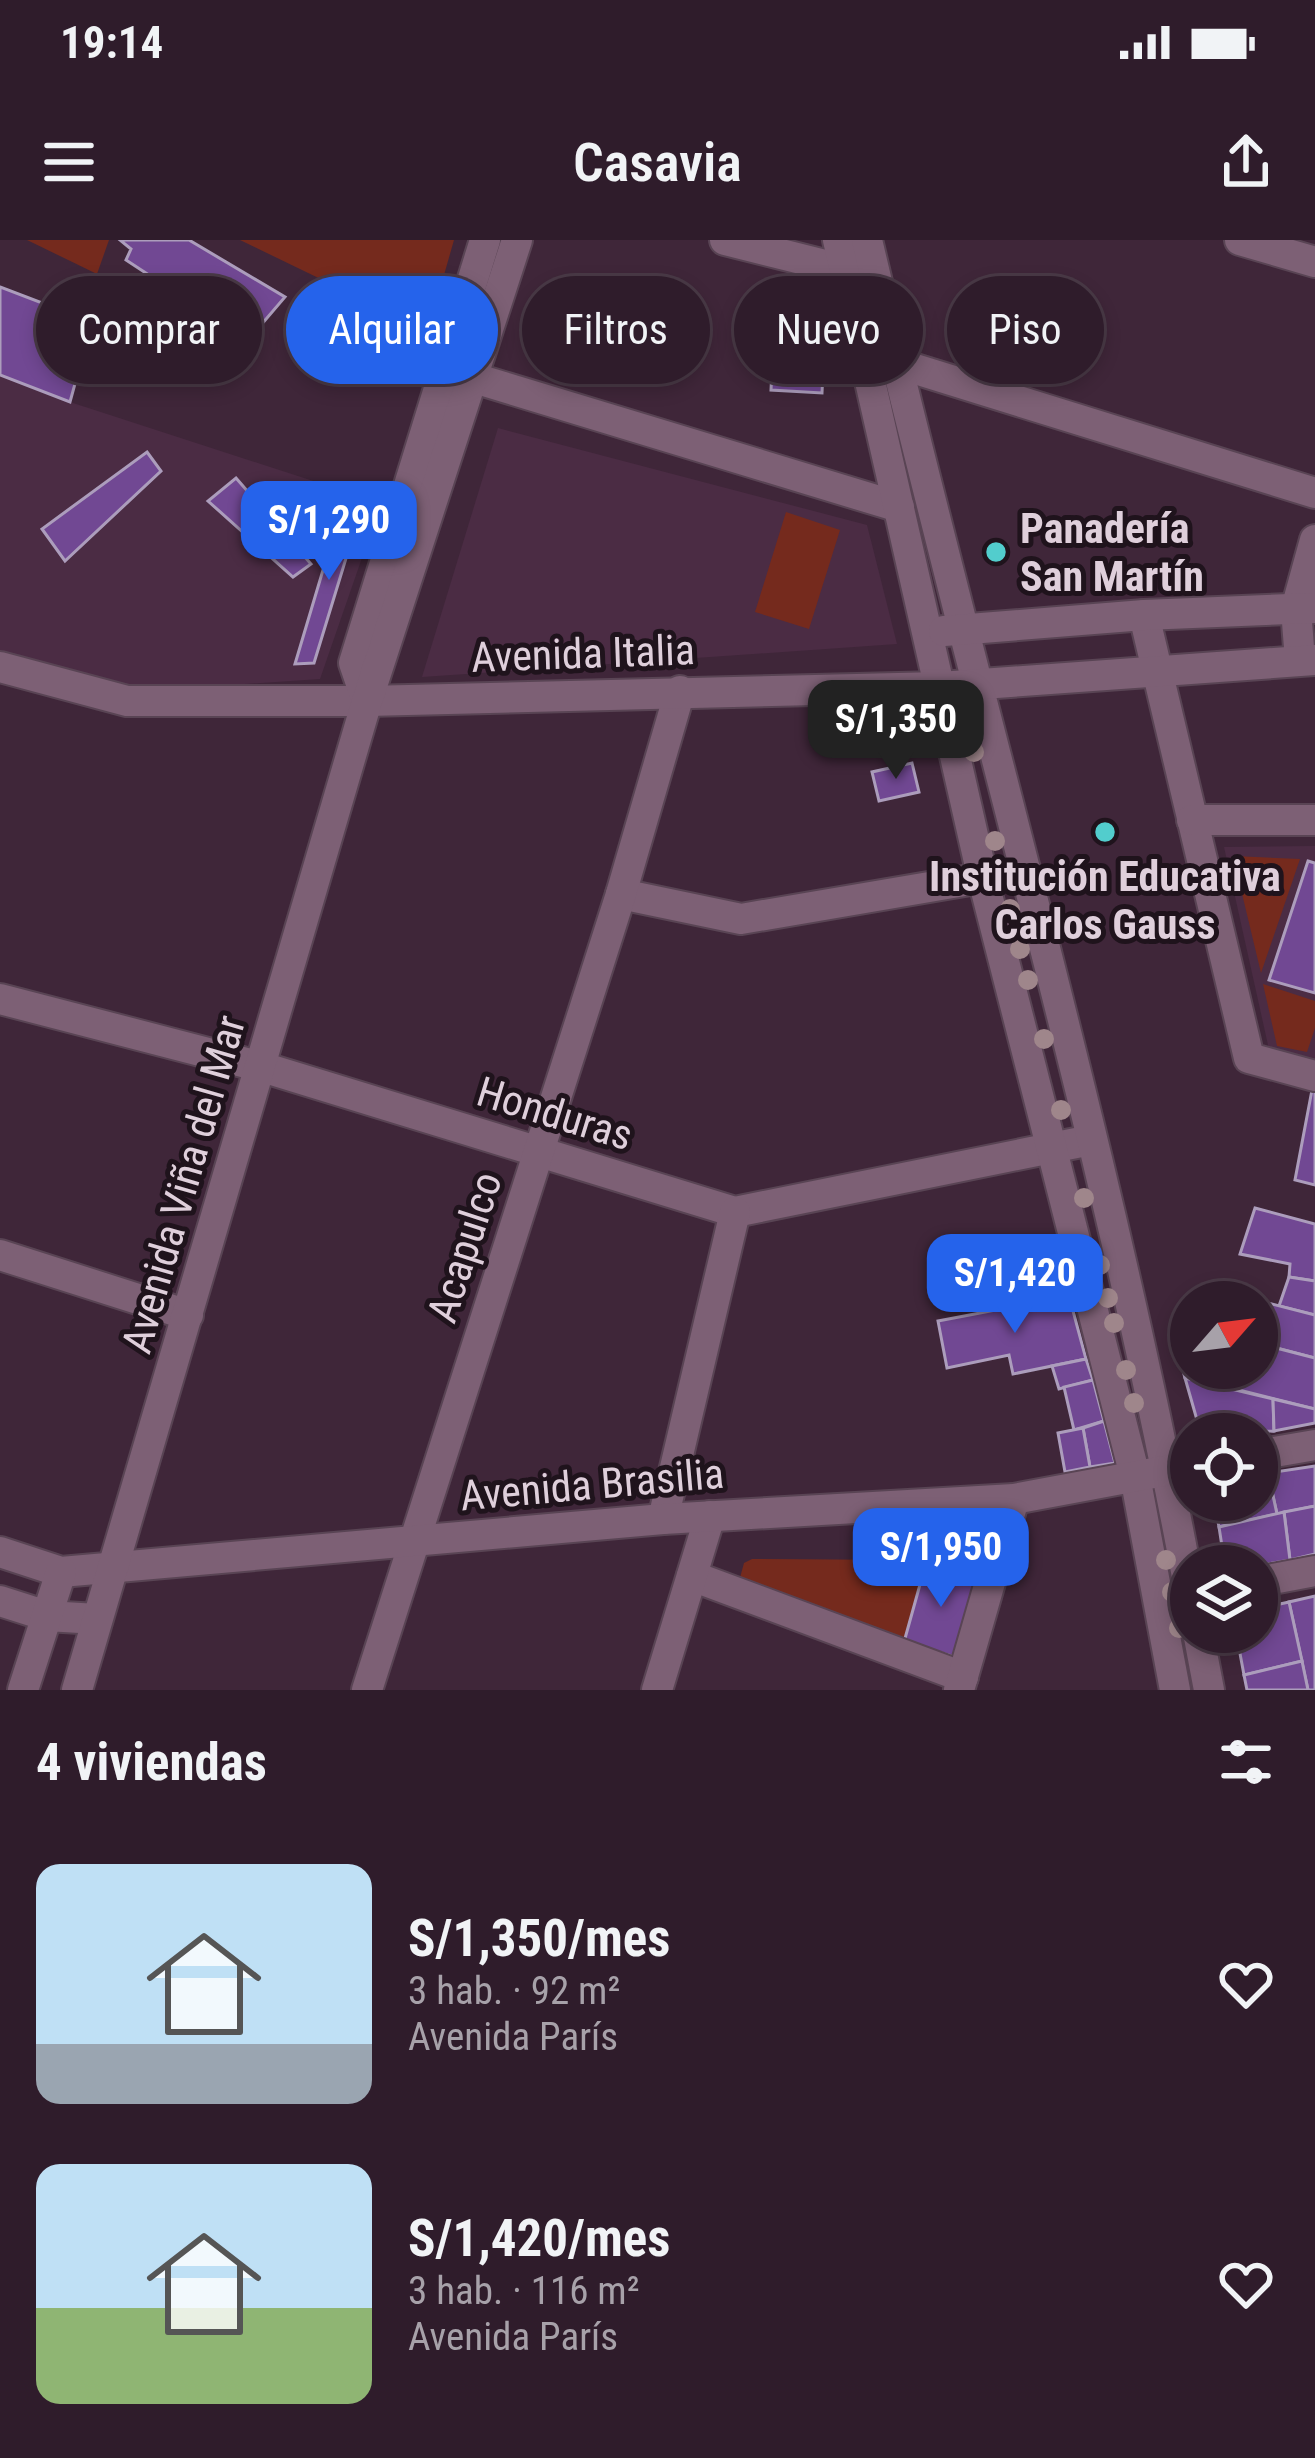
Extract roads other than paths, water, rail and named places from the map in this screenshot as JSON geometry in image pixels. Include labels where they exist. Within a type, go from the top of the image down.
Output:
[{"type":"street","name":"Avenida Viña del Mar","points":[[478,276],[485,240]]},
{"type":"street","name":"Avenida Viña del Mar","points":[[498,284],[517,240]]},
{"type":"street","points":[[725,240],[841,255],[982,875],[1135,1476],[1174,1690]]},
{"type":"street","points":[[867,240],[876,276]]},
{"type":"street","points":[[1240,240],[1304,253]]},
{"type":"street","points":[[923,370],[1315,493]]},
{"type":"street","name":"Avenida Viña del Mar","points":[[77,1690],[367,701],[354,663],[455,384]]},
{"type":"street","points":[[495,384],[899,507]]},
{"type":"street","points":[[901,384],[1091,1140],[1170,1434]]},
{"type":"street","points":[[1307,660],[1306,609],[1315,540]]},
{"type":"street","points":[[925,632],[1306,609]]},
{"type":"street","points":[[1144,616],[1249,1058],[1315,1076]]},
{"type":"street","name":"Avenida Italia","points":[[0,667],[127,701],[367,701],[940,687],[1307,660]]},
{"type":"street","name":"Acapulco","points":[[367,1690],[621,894],[680,691]]},
{"type":"street","points":[[1192,820],[1315,820]]},
{"type":"street","points":[[621,894],[741,920],[1023,871]]},
{"type":"street","name":"Honduras","points":[[0,999],[262,1066],[736,1212],[1091,1140]]},
{"type":"street","points":[[663,1519],[736,1212]]},
{"type":"street","points":[[0,1256],[188,1315]]},
{"type":"street","points":[[1278,1451],[1315,1445]]},
{"type":"street","name":"Avenida Brasilia","points":[[0,1552],[61,1572],[663,1519],[1015,1498],[1170,1469]]},
{"type":"street","points":[[692,1576],[961,1683],[1015,1498]]},
{"type":"street","points":[[657,1690],[710,1516]]},
{"type":"street","points":[[1278,1578],[1315,1571]]},
{"type":"street","points":[[23,1690],[61,1572]]},
{"type":"street","points":[[0,1601],[47,1616],[98,1618]]},
{"type":"street","points":[[1202,1653],[1209,1690]]},
{"type":"place","name":"Panadería San Martín","points":[[996,552]]},
{"type":"place","name":"Institución Educativa Carlos Gauss","points":[[1105,832]]}]
